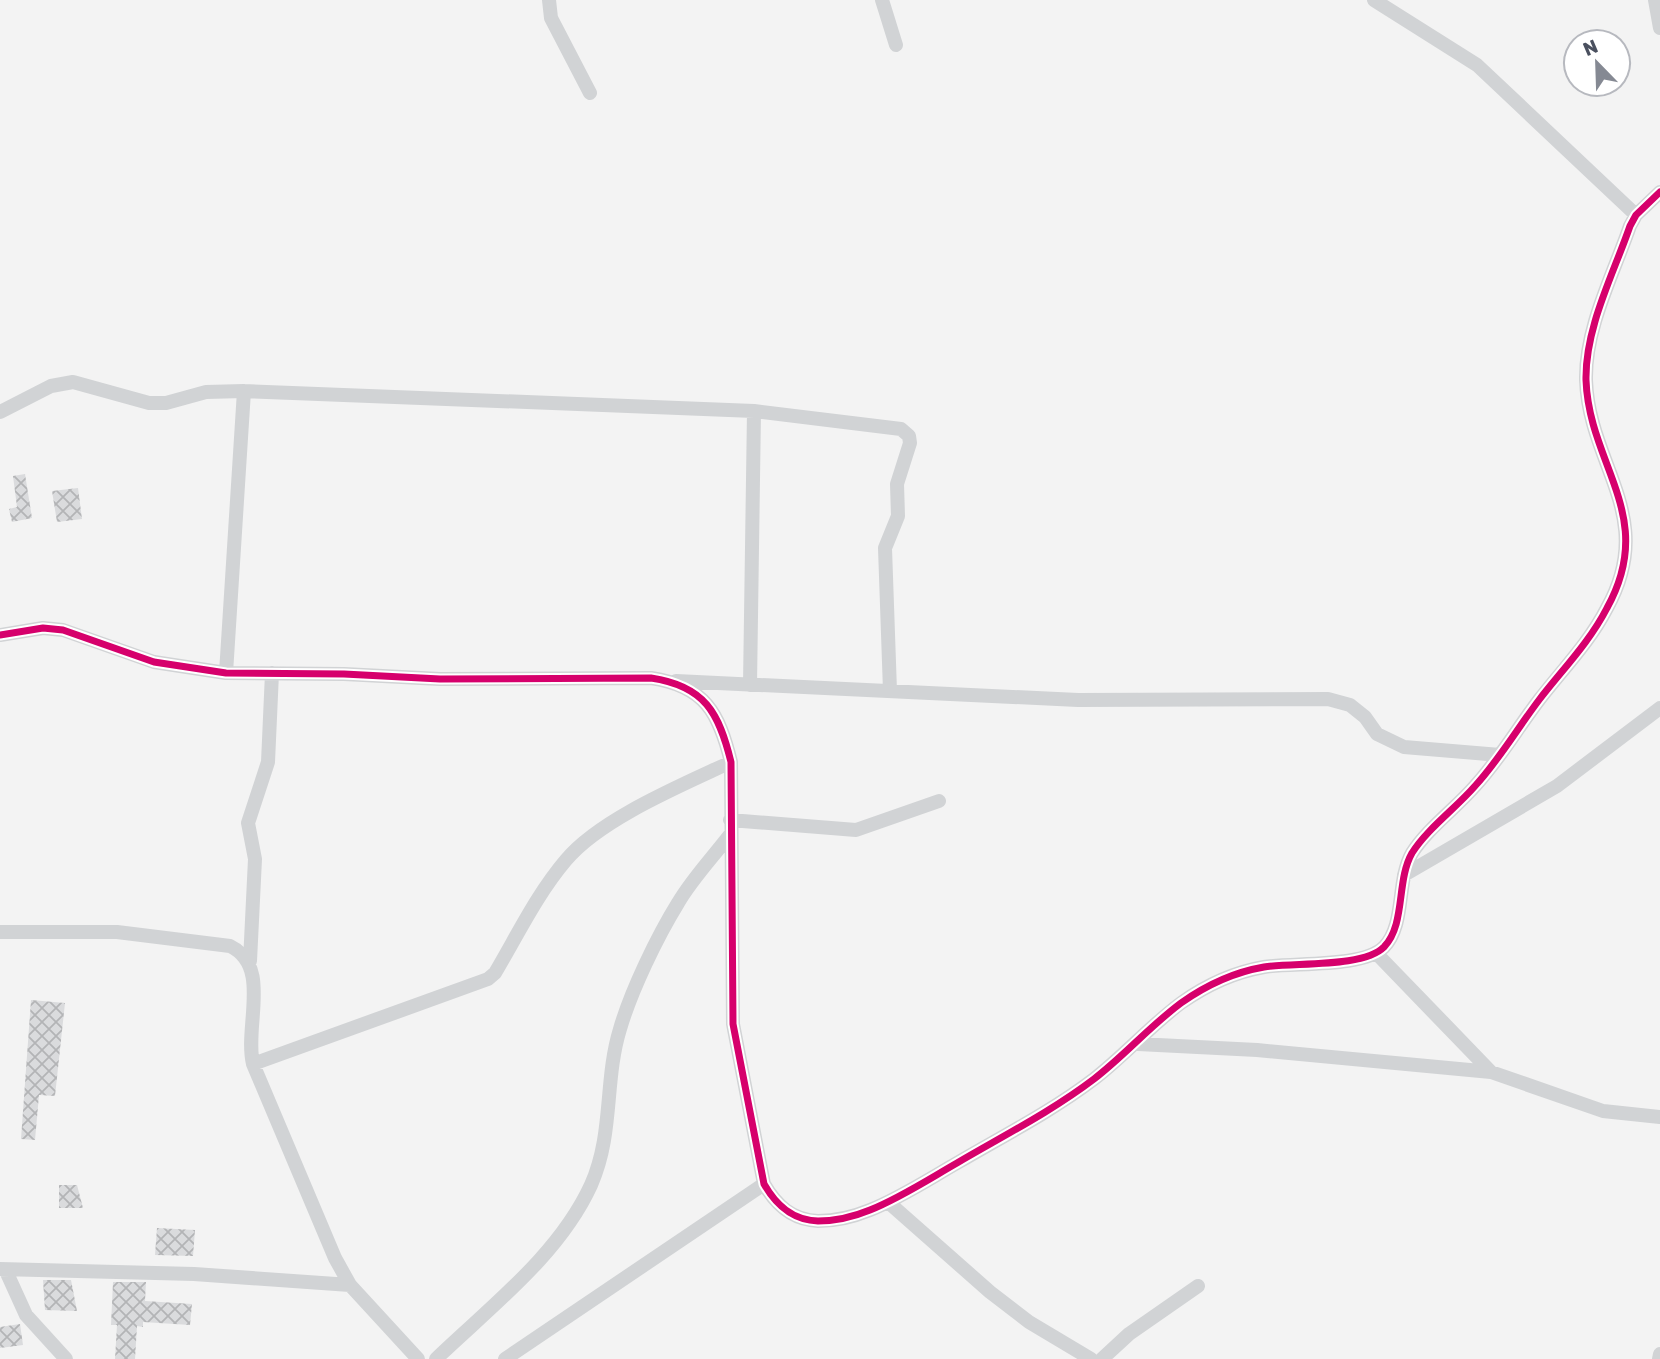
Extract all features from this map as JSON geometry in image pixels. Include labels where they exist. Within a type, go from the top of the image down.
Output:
[{"type":"street","points":[[549,0],[556,28],[590,93]]},
{"type":"street","points":[[882,0],[896,45]]},
{"type":"street","points":[[1374,0],[1477,65],[1636,215]]},
{"type":"street","points":[[1655,0],[1660,28]]},
{"type":"street","points":[[671,681],[695,693],[713,709],[723,727],[731,762],[733,1024],[764,1184],[772,1198],[788,1213],[813,1221],[841,1219],[888,1202],[1091,1081],[1138,1044],[1181,1003],[1238,974],[1264,967],[1363,958],[1376,954],[1386,946],[1393,933],[1404,875],[1415,849],[1461,802],[1581,650],[1609,606],[1622,573],[1627,536],[1621,499],[1590,411],[1586,360],[1592,334],[1636,215],[1660,192]]},
{"type":"street","points":[[0,412],[51,386],[73,382],[149,403],[166,402],[206,392],[244,391],[754,411],[901,429],[909,436],[910,443],[897,484],[898,516],[886,548],[890,691]]},
{"type":"street","points":[[226,673],[244,391]]},
{"type":"street","points":[[750,685],[754,411]]},
{"type":"street","points":[[0,635],[43,628],[62,630],[155,662],[226,673],[440,679],[651,678],[1078,700],[1328,699],[1350,705],[1389,743],[1404,747],[1500,755]]},
{"type":"street","points":[[272,673],[268,762],[248,823],[255,859],[250,961],[254,974],[250,1041],[253,1064],[335,1258],[350,1285],[412,1357]]},
{"type":"street","points":[[1404,875],[1557,786],[1660,708]]},
{"type":"street","points":[[253,1064],[488,979],[495,973],[567,858],[587,840],[657,797],[731,762]]},
{"type":"street","points":[[730,820],[856,830],[939,800]]},
{"type":"street","points":[[436,1359],[533,1265],[558,1238],[581,1203],[601,1160],[606,1140],[620,1029],[659,938],[678,902],[730,835]]},
{"type":"street","points":[[0,932],[117,932],[230,946],[242,951],[250,961]]},
{"type":"street","points":[[1376,954],[1491,1072]]},
{"type":"street","points":[[1138,1044],[1257,1049],[1491,1072],[1602,1111],[1660,1117]]},
{"type":"street","points":[[505,1359],[764,1184]]},
{"type":"street","points":[[888,1202],[990,1292],[1029,1321],[1091,1359]]},
{"type":"street","points":[[66,1359],[26,1315],[3,1270],[194,1274],[350,1285]]},
{"type":"street","points":[[1102,1359],[1129,1334],[1198,1286]]},
{"type":"building","points":[[25,474],[32,518],[12,522],[9,509],[17,507],[13,476]]},
{"type":"building","points":[[78,488],[82,519],[57,522],[52,491]]},
{"type":"building","points":[[31,1000],[65,1003],[55,1096],[39,1095],[35,1140],[21,1139]]},
{"type":"building","points":[[59,1185],[77,1185],[83,1208],[59,1208]]},
{"type":"building","points":[[157,1228],[195,1230],[193,1256],[155,1255]]},
{"type":"building","points":[[43,1280],[71,1280],[77,1311],[45,1310]]},
{"type":"building","points":[[113,1282],[146,1282],[145,1301],[192,1304],[190,1325],[143,1322],[143,1327],[137,1326],[135,1359],[115,1359],[117,1325],[111,1325]]},
{"type":"building","points":[[20,1324],[23,1345],[0,1348],[0,1327]]},
{"type":"cycle path","points":[[0,635],[43,628],[63,630],[154,662],[226,673],[344,674],[440,679],[651,678],[669,682],[697,695],[715,716],[731,762],[733,1024],[764,1184],[780,1205],[800,1218],[818,1221],[851,1217],[903,1194],[1061,1102],[1105,1070],[1170,1012],[1210,985],[1253,969],[1345,961],[1374,954],[1384,947],[1395,927],[1404,876],[1412,853],[1484,776],[1539,700],[1584,645],[1607,608],[1621,575],[1626,546],[1624,518],[1590,411],[1586,380],[1587,360],[1595,321],[1630,226],[1636,215],[1660,192]]}]
